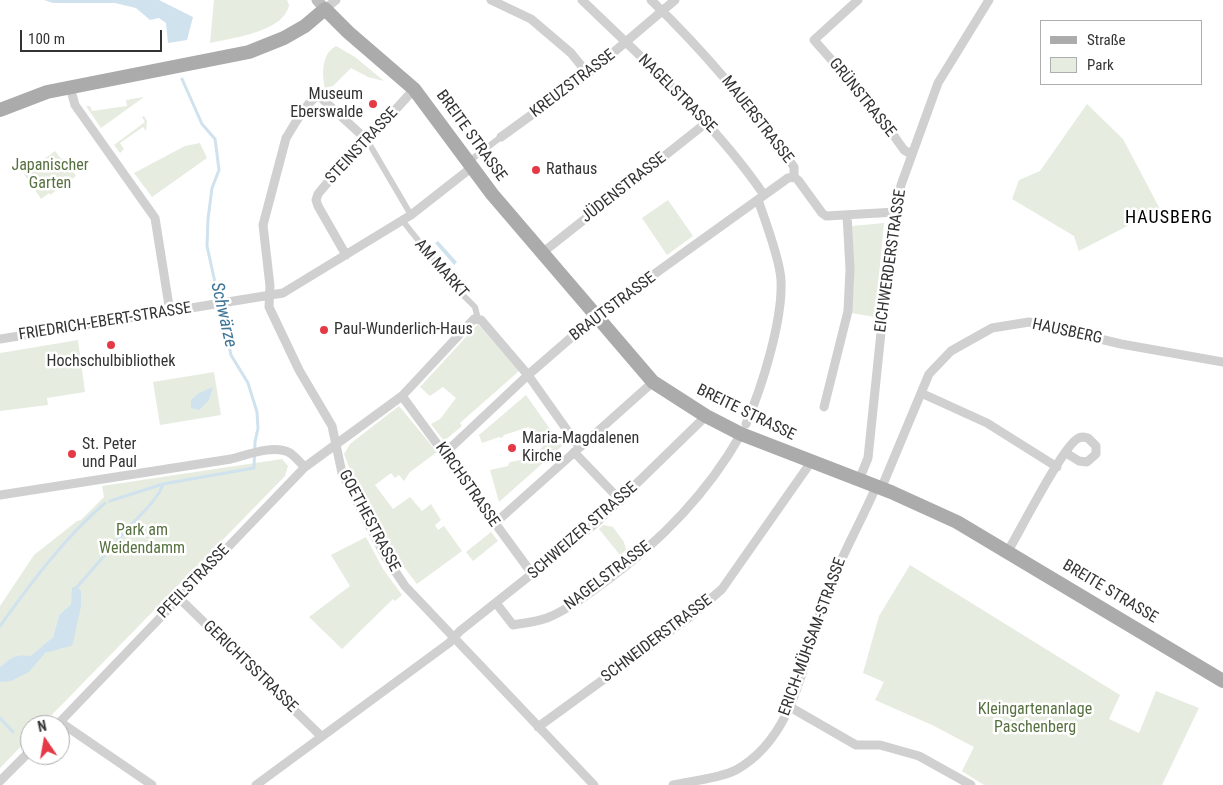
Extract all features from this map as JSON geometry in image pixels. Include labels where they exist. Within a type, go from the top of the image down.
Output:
[{"type":"main road","points":[[2,105],[70,87],[249,52],[284,38],[305,26],[326,3]]},
{"type":"main road","name":"BREITE STRASSE","points":[[326,3],[348,32],[414,89],[542,253],[653,382],[706,416],[744,429],[810,462],[940,514],[1008,551],[1223,681]]},
{"type":"street","points":[[491,0],[531,20],[571,53],[588,74]]},
{"type":"street","name":"NAGELSTRASSE","points":[[496,603],[513,625],[545,619],[587,595],[628,566],[667,529],[703,491],[726,460],[744,429],[770,352],[779,309],[781,279],[761,197],[738,158],[706,123],[582,0]]},
{"type":"street","name":"MAUERSTRASSE","points":[[651,0],[717,68],[752,110],[794,167],[794,177],[822,213],[826,216],[896,212]]},
{"type":"street","name":"KREUZSTRASSE","points":[[470,163],[501,137],[626,44],[675,0]]},
{"type":"street","name":"GRÜNSTRASSE","points":[[858,0],[814,40],[874,108],[904,150],[911,154]]},
{"type":"street","name":"EICHWERDERSTRASSE","points":[[859,480],[868,458],[896,212],[911,154],[938,83],[984,2]]},
{"type":"street","points":[[70,87],[75,105],[155,218],[170,312]]},
{"type":"street","name":"STEINSTRASSE","points":[[346,255],[318,206],[316,200],[318,194],[342,164],[414,89]]},
{"type":"street","name":"GOETHESTRASSE","points":[[367,140],[323,97],[312,99],[286,138],[263,225],[272,313],[299,370],[332,426],[342,473],[394,571],[454,638],[594,785]]},
{"type":"street","name":"JÜDENSTRASSE","points":[[542,253],[706,123]]},
{"type":"street","points":[[367,140],[411,214]]},
{"type":"street","name":"FRIEDRICH-EBERT-STRASSE","points":[[0,339],[219,305],[283,293],[411,214],[470,163]]},
{"type":"street","name":"BRAUTSTRASSE","points":[[445,453],[528,375],[596,316],[788,178],[794,177]]},
{"type":"street","points":[[824,407],[848,311],[850,292],[847,215]]},
{"type":"street","name":"AM MARKT","points":[[402,220],[457,288],[475,307],[478,319]]},
{"type":"street","name":"PFEILSTRASSE","points":[[67,715],[305,467],[402,396],[474,319],[478,319]]},
{"type":"street","points":[[478,319],[528,375],[576,449],[620,501]]},
{"type":"street","name":"HAUSBERG","points":[[878,488],[929,374],[951,351],[986,330],[1010,324],[1029,322],[1121,344],[1223,362]]},
{"type":"street","points":[[494,524],[653,382]]},
{"type":"street","points":[[920,393],[987,424],[1057,467]]},
{"type":"street","name":"KIRCHSTRASSE","points":[[402,396],[533,575]]},
{"type":"street","name":"SCHWEIZER STRASSE","points":[[256,785],[454,638],[533,575],[620,501],[706,416]]},
{"type":"street","points":[[0,495],[216,462],[262,452],[284,451],[291,454],[305,467]]},
{"type":"street","points":[[1008,551],[1066,453]]},
{"type":"street","name":"SCHNEIDERSTRASSE","points":[[538,727],[691,616],[722,589],[810,462]]},
{"type":"street","name":"ERICH-MÜHSAM-STRASSE","points":[[673,785],[734,771],[759,752],[770,739],[790,707],[824,599],[878,488]]},
{"type":"street","name":"GERICHTSSTRASSE","points":[[179,598],[321,736]]},
{"type":"street","points":[[790,707],[856,745],[880,745],[919,756],[971,785]]},
{"type":"street","points":[[70,732],[152,785]]},
{"type":"street","points":[[0,781],[20,762]]},
{"type":"green space","points":[[214,0],[287,0],[289,5],[285,14],[278,22],[268,28],[210,43]]},
{"type":"green space","points":[[336,46],[355,57],[384,81],[368,77],[351,68],[333,86],[325,88],[323,71],[325,59]]},
{"type":"green space","points":[[144,97],[101,128],[86,106],[90,106],[92,111],[127,106],[126,100]]},
{"type":"green space","points":[[1087,104],[1123,139],[1160,209],[1079,251],[1074,236],[1012,199],[1019,180],[1040,171]]},
{"type":"green space","points":[[144,116],[147,121],[146,131],[143,127],[120,143],[124,149],[120,153],[114,145],[145,122],[142,117]]},
{"type":"green space","points":[[200,143],[207,158],[152,197],[134,173],[185,146]]},
{"type":"green space","name":"Japanischer Garten","points":[[55,151],[61,159],[64,158],[76,176],[50,195],[49,193],[41,199],[24,174]]},
{"type":"green space","points":[[668,200],[693,236],[667,255],[642,218]]},
{"type":"green space","points":[[884,223],[875,317],[851,313],[854,280],[852,226]]},
{"type":"green space","points":[[478,324],[519,371],[460,423],[462,426],[444,441],[431,424],[440,419],[456,398],[443,387],[430,396],[420,387]]},
{"type":"green space","points":[[78,340],[85,392],[47,398],[48,405],[0,411],[0,353]]},
{"type":"green space","points":[[214,372],[221,415],[160,425],[153,382]]},
{"type":"green space","points":[[526,395],[562,446],[499,502],[490,470],[508,466],[510,462],[538,457],[536,450],[541,449],[545,441],[540,433],[535,432],[532,435],[529,427],[504,435],[502,438],[499,437],[482,443],[479,435]]},
{"type":"green space","points":[[399,406],[437,452],[410,472],[404,481],[399,475],[395,478],[391,473],[375,485],[393,509],[410,497],[422,511],[431,504],[441,520],[435,525],[438,530],[444,526],[462,551],[417,584],[397,558],[356,485],[344,454],[350,444]]},
{"type":"green space","name":"Park am Weidendamm","points":[[282,459],[288,466],[285,476],[52,715],[20,715],[20,747],[0,768],[0,682],[9,680],[17,675],[45,653],[62,649],[80,610],[78,588],[73,588],[71,604],[59,615],[53,637],[31,657],[22,656],[14,658],[0,667],[0,606],[34,555],[77,521],[81,520],[104,497],[102,486]]},
{"type":"green space","points":[[603,525],[613,527],[624,542],[626,550],[620,555],[599,529]]},
{"type":"green space","points":[[491,532],[498,541],[473,561],[466,552]]},
{"type":"green space","points":[[366,537],[383,569],[402,595],[395,601],[393,599],[342,649],[309,617],[350,586],[331,555]]},
{"type":"green space","name":"Kleingartenanlage Paschenberg","points":[[910,565],[1120,695],[1109,719],[1139,733],[1156,691],[1199,708],[1162,785],[984,785],[962,771],[974,747],[932,725],[875,700],[884,682],[863,673],[879,616]]},
{"type":"water","points":[[44,0],[159,0],[193,17],[187,40],[168,43],[166,23],[159,18],[150,20],[136,8],[115,3],[53,3]]},
{"type":"water","points":[[438,241],[457,262],[454,265],[435,243]]},
{"type":"water","points":[[213,387],[209,400],[199,410],[191,408],[191,400],[199,393]]},
{"type":"water","points":[[72,587],[78,588],[81,591],[81,606],[71,646],[45,653],[29,672],[11,681],[0,682],[0,667],[18,656],[31,656],[53,637],[59,615],[71,604]]},
{"type":"waterway","name":"Schwärze","points":[[110,501],[163,484],[254,468],[255,442],[258,428],[257,412],[248,383],[231,355],[207,246],[212,188],[219,170],[215,139],[202,124],[182,79]]},
{"type":"waterway","points":[[76,591],[76,588],[153,501],[163,485]]},
{"type":"waterway","name":"Schwärze","points":[[0,626],[36,577],[62,546],[105,503]]},
{"type":"waterway","points":[[0,718],[13,732]]},
{"type":"place","name":"Museum Eberswalde","points":[[373,104]]},
{"type":"place","name":"Rathaus","points":[[536,170]]},
{"type":"place","name":"Paul-Wunderlich-Haus","points":[[324,330]]},
{"type":"place","name":"Hochschulbibliothek","points":[[111,345]]},
{"type":"place","name":"Maria-Magdalenen Kirche","points":[[512,448]]},
{"type":"place","name":"St. Peter und Paul","points":[[72,454]]},
{"type":"district","name":"HAUSBERG","points":[[1169,218]]}]
